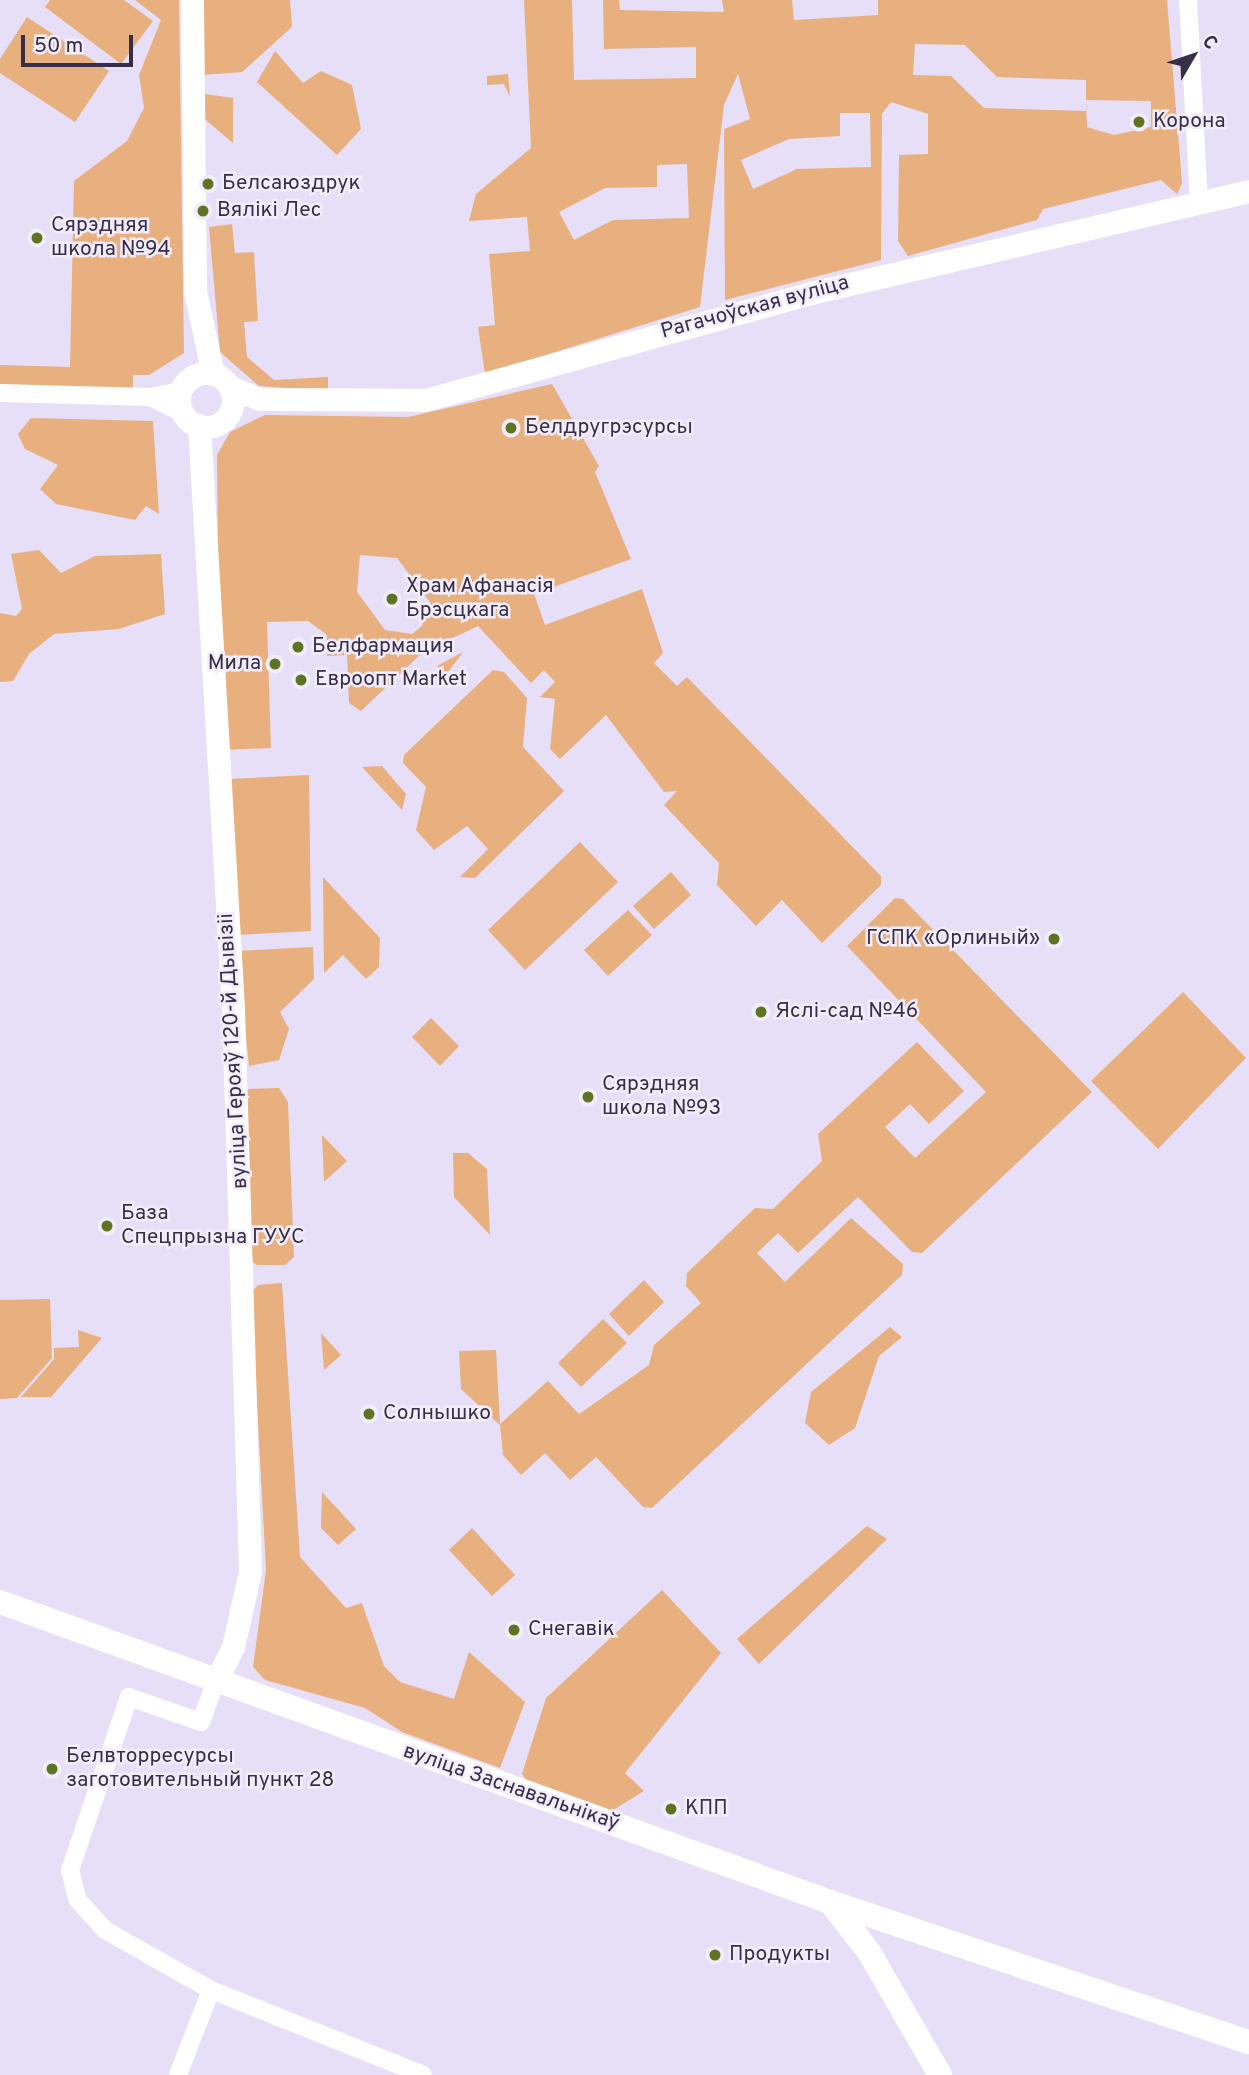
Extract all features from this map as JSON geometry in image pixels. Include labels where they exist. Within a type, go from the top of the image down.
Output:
[{"type":"main road","name":"вуліца Заснавальнікаў","points":[[0,1602],[215,1683],[830,1902],[1249,2042]]},
{"type":"main road","points":[[830,1902],[869,1952],[940,2075]]},
{"type":"street","name":"вуліца Герояў 120-й Дывізіі","points":[[192,0],[206,456],[233,1008],[250,1572],[233,1647],[215,1683]]},
{"type":"street","points":[[1188,0],[1199,201]]},
{"type":"street","name":"Рагачоўская вуліца","points":[[206,401],[443,396],[811,293],[1249,191]]},
{"type":"street","points":[[0,393],[206,401]]},
{"type":"street","points":[[215,1683],[201,1721],[129,1697],[69,1870],[70,1886],[105,1930],[211,1990],[424,2075]]},
{"type":"street","points":[[178,2075],[211,1990]]},
{"type":"shaded area","points":[[50,0],[124,0],[153,21],[121,64],[45,7]]},
{"type":"shaded area","points":[[135,0],[179,0],[184,353],[149,375],[133,375],[133,395],[0,393],[0,365],[70,367],[74,181],[127,141],[144,108],[139,75],[161,20]]},
{"type":"shaded area","points":[[200,0],[290,0],[292,27],[242,72],[203,75]]},
{"type":"shaded area","points":[[524,0],[572,0],[574,80],[696,78],[696,47],[604,49],[603,0],[619,0],[620,10],[724,12],[722,0],[792,0],[794,20],[878,15],[878,0],[1167,0],[1182,183],[1177,194],[1161,180],[1043,209],[1037,220],[908,256],[898,241],[899,155],[928,154],[928,114],[891,102],[882,114],[881,260],[725,300],[724,129],[750,119],[738,74],[724,105],[700,307],[485,374],[478,327],[495,325],[489,254],[530,251],[527,217],[469,221],[476,194],[531,148]],"holes":[[[915,44],[965,45],[997,77],[1086,80],[1086,111],[984,108],[951,76],[913,75]],[[1086,100],[1151,101],[1151,127],[1114,135],[1087,127]],[[840,113],[870,113],[871,167],[797,169],[753,189],[741,160],[789,139],[840,136]],[[687,164],[689,218],[613,220],[574,240],[559,212],[605,188],[657,187],[657,165]]]},
{"type":"shaded area","points":[[27,17],[109,71],[75,122],[0,73],[0,59]]},
{"type":"shaded area","points":[[275,51],[303,83],[321,71],[352,85],[361,129],[337,155],[257,82]]},
{"type":"shaded area","points":[[508,74],[510,97],[504,84],[487,85],[487,76]]},
{"type":"shaded area","points":[[198,93],[233,98],[233,143],[201,116]]},
{"type":"shaded area","points":[[232,224],[235,253],[254,252],[258,321],[244,322],[247,357],[274,380],[328,377],[328,391],[259,386],[220,352],[209,227]]},
{"type":"shaded area","points":[[552,384],[599,466],[595,472],[631,559],[534,594],[545,625],[642,589],[663,653],[654,663],[677,686],[687,677],[881,876],[881,885],[822,943],[782,900],[756,926],[717,885],[719,863],[664,805],[677,791],[664,792],[606,715],[560,759],[550,749],[555,699],[540,697],[555,682],[544,670],[531,683],[478,626],[423,652],[361,711],[349,703],[347,655],[327,656],[327,635],[308,621],[267,622],[271,748],[220,750],[217,455],[230,432],[265,415],[408,417]],"holes":[[[360,555],[397,558],[430,602],[422,626],[412,634],[385,630],[357,592]]]},
{"type":"shaded area","points":[[31,418],[153,421],[159,514],[146,506],[135,520],[56,504],[40,489],[58,465],[25,449],[18,434]]},
{"type":"shaded area","points":[[39,550],[61,573],[95,556],[161,554],[165,614],[119,629],[54,634],[29,654],[13,681],[0,682],[0,613],[16,616],[22,609],[11,554]]},
{"type":"shaded area","points":[[463,652],[446,675],[437,666]]},
{"type":"shaded area","points":[[493,670],[504,672],[527,698],[523,747],[564,791],[475,878],[460,877],[488,849],[467,826],[434,850],[416,830],[426,787],[403,763],[404,755]]},
{"type":"shaded area","points":[[382,766],[406,794],[402,810],[362,767]]},
{"type":"shaded area","points":[[309,775],[311,931],[238,935],[230,779]]},
{"type":"shaded area","points":[[580,842],[618,882],[525,970],[488,930]]},
{"type":"shaded area","points":[[671,872],[691,895],[654,929],[633,906]]},
{"type":"shaded area","points":[[323,877],[380,938],[379,967],[366,979],[343,955],[324,973]]},
{"type":"shaded area","points":[[895,898],[903,899],[1092,1092],[922,1253],[912,1252],[858,1197],[798,1253],[778,1233],[757,1253],[785,1282],[851,1218],[903,1264],[902,1275],[652,1508],[643,1507],[596,1457],[570,1480],[545,1453],[521,1475],[503,1455],[500,1425],[461,1389],[459,1351],[496,1350],[500,1424],[548,1381],[579,1414],[649,1365],[654,1345],[701,1303],[686,1286],[687,1273],[755,1208],[773,1209],[822,1161],[818,1134],[917,1042],[964,1091],[929,1124],[910,1104],[885,1127],[915,1158],[986,1092],[847,946]]},
{"type":"shaded area","points":[[628,910],[652,935],[608,976],[584,950]]},
{"type":"shaded area","points":[[313,947],[314,979],[280,1012],[289,1029],[279,1060],[249,1066],[237,951]]},
{"type":"shaded area","points":[[1183,992],[1246,1058],[1158,1149],[1091,1081]]},
{"type":"shaded area","points":[[431,1018],[459,1046],[440,1066],[412,1037]]},
{"type":"shaded area","points":[[279,1088],[288,1102],[294,1257],[285,1265],[257,1265],[248,1259],[241,1097],[249,1089]]},
{"type":"shaded area","points":[[322,1135],[347,1161],[324,1182]]},
{"type":"shaded area","points":[[453,1153],[468,1153],[487,1169],[490,1235],[454,1197]]},
{"type":"shaded area","points":[[644,1280],[664,1302],[629,1336],[609,1314]]},
{"type":"shaded area","points":[[282,1283],[300,1557],[346,1608],[362,1603],[384,1666],[400,1682],[454,1699],[469,1652],[525,1702],[500,1768],[402,1732],[365,1708],[265,1680],[253,1667],[266,1570],[251,1293],[258,1285]]},
{"type":"shaded area","points":[[50,1299],[52,1358],[17,1398],[0,1399],[0,1300]]},
{"type":"shaded area","points":[[603,1319],[627,1343],[581,1387],[558,1363]]},
{"type":"shaded area","points":[[890,1327],[902,1337],[879,1356],[855,1428],[829,1445],[805,1423],[811,1392]]},
{"type":"shaded area","points":[[78,1330],[102,1338],[51,1397],[21,1397],[54,1359],[54,1348],[79,1347]]},
{"type":"shaded area","points":[[321,1333],[341,1355],[324,1370]]},
{"type":"shaded area","points":[[322,1492],[356,1529],[338,1545],[321,1528]]},
{"type":"shaded area","points":[[867,1526],[887,1539],[759,1664],[737,1639]]},
{"type":"shaded area","points":[[472,1528],[515,1575],[492,1596],[449,1550]]},
{"type":"shaded area","points":[[662,1590],[721,1653],[625,1773],[644,1791],[610,1812],[527,1781],[522,1774],[546,1698]]},
{"type":"place","name":"Корона","points":[[1139,122]]},
{"type":"place","name":"Белсаюздрук","points":[[208,184]]},
{"type":"place","name":"Вялікі Лес","points":[[203,211]]},
{"type":"place","name":"Сярэдняя школа №94","points":[[37,238]]},
{"type":"place","name":"Белдругрэсурсы","points":[[511,428]]},
{"type":"place","name":"Храм Афанасія Брэсцкага","points":[[392,599]]},
{"type":"place","name":"Белфармация","points":[[298,647]]},
{"type":"place","name":"Мила","points":[[275,664]]},
{"type":"place","name":"Евроопт Market","points":[[301,680]]},
{"type":"place","name":"ГСПК «Орлиный»","points":[[1054,939]]},
{"type":"place","name":"Яслі-сад №46","points":[[761,1012]]},
{"type":"place","name":"Сярэдняя школа №93","points":[[588,1097]]},
{"type":"place","name":"База Спецпрызна ГУУС","points":[[107,1226]]},
{"type":"place","name":"Солнышко","points":[[369,1414]]},
{"type":"place","name":"Снегавік","points":[[514,1630]]},
{"type":"place","name":"Белвторресурсы заготовительный пункт 28","points":[[52,1769]]},
{"type":"place","name":"КПП","points":[[671,1809]]},
{"type":"place","name":"Продукты","points":[[715,1955]]}]
